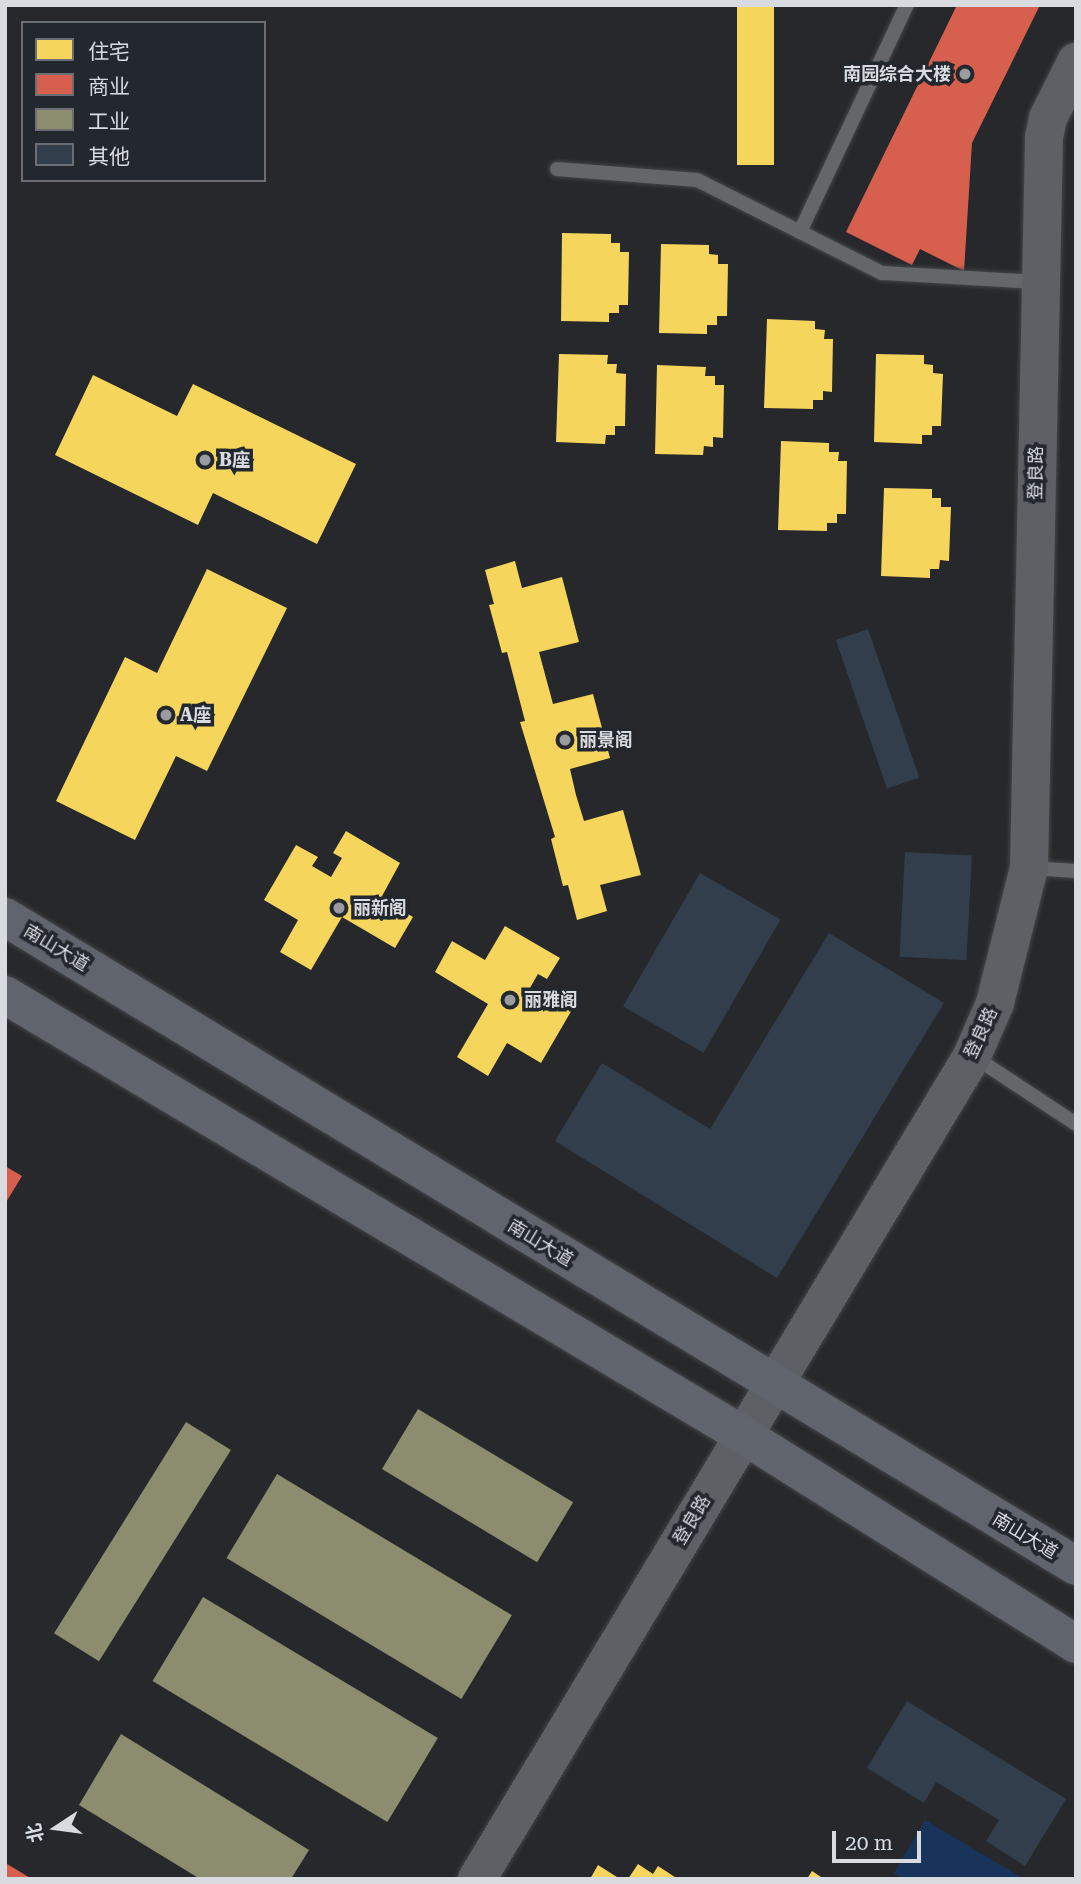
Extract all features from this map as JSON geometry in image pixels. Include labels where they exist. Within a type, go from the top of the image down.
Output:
[{"type":"main road","name":"登良路","points":[[477,1879],[972,1055],[995,1003],[1029,868],[1044,137],[1065,105],[1076,62]]},
{"type":"main road","name":"南山大道","points":[[5,917],[1076,1566]]},
{"type":"main road","points":[[5,995],[743,1435],[1076,1644]]},
{"type":"lane","points":[[800,232],[907,5]]},
{"type":"lane","points":[[557,169],[697,180],[882,273],[1039,282]]},
{"type":"lane","points":[[1029,868],[1076,871]]},
{"type":"lane","points":[[972,1055],[1076,1124]]},
{"type":"shaded area","points":[[925,1820],[1024,1879],[903,1879],[894,1873]]},
{"type":"building: 住宅","points":[[737,5],[774,5],[774,165],[737,165]]},
{"type":"building: 住宅","points":[[562,233],[611,234],[611,243],[620,243],[620,252],[629,252],[628,305],[619,305],[619,313],[609,313],[609,322],[561,321]]},
{"type":"building: 住宅","points":[[661,244],[709,245],[709,254],[718,255],[718,264],[728,264],[727,316],[717,316],[717,325],[707,325],[707,334],[659,333]]},
{"type":"building: 住宅","points":[[767,319],[815,321],[815,329],[825,330],[824,339],[833,339],[832,392],[823,391],[823,400],[813,400],[813,409],[764,408]]},
{"type":"building: 住宅","points":[[559,354],[608,355],[607,364],[617,364],[616,373],[626,374],[625,426],[615,426],[615,435],[606,435],[605,444],[556,442]]},
{"type":"building: 住宅","points":[[876,354],[924,355],[924,364],[933,365],[933,373],[943,374],[941,426],[932,426],[932,435],[922,435],[922,444],[874,442]]},
{"type":"building: 住宅","points":[[657,365],[706,367],[705,376],[715,376],[715,385],[724,385],[723,438],[713,437],[713,447],[704,446],[703,455],[655,454]]},
{"type":"building: 住宅","name":"B座","points":[[93,375],[177,416],[193,384],[356,464],[317,544],[213,493],[198,525],[55,455]]},
{"type":"building: 住宅","points":[[781,441],[829,443],[829,452],[839,452],[838,461],[847,461],[846,514],[837,514],[837,523],[827,523],[827,531],[778,530]]},
{"type":"building: 住宅","points":[[884,488],[932,489],[932,498],[941,498],[941,507],[951,507],[949,561],[940,560],[939,569],[930,569],[930,578],[881,576]]},
{"type":"building: 住宅","points":[[515,561],[522,588],[562,577],[579,642],[539,652],[553,704],[593,694],[610,758],[570,769],[576,795],[584,821],[623,810],[641,875],[600,885],[607,911],[577,920],[568,885],[563,886],[551,839],[555,837],[520,722],[525,721],[507,652],[502,653],[489,605],[494,604],[485,570]]},
{"type":"building: 住宅","name":"A座","points":[[207,569],[287,608],[207,771],[176,756],[135,840],[56,801],[125,657],[157,673]]},
{"type":"building: 住宅","name":"丽新阁","points":[[346,831],[400,863],[381,898],[413,917],[395,948],[342,917],[311,970],[280,952],[298,920],[264,900],[296,845],[318,857],[312,866],[331,877],[342,858],[333,853]]},
{"type":"building: 住宅","name":"丽雅阁","points":[[505,926],[560,958],[547,979],[538,974],[527,993],[546,1004],[551,995],[573,1008],[541,1063],[507,1043],[488,1076],[457,1057],[488,1004],[435,972],[452,941],[485,960]]},
{"type":"building: 住宅","points":[[638,1864],[653,1874],[658,1866],[678,1879],[628,1879]]},
{"type":"building: 住宅","points":[[598,1865],[620,1879],[590,1879]]},
{"type":"building: 住宅","points":[[812,1871],[824,1879],[807,1879]]},
{"type":"building: 商业","name":"南园综合大楼","points":[[957,5],[1040,5],[972,143],[964,271],[920,249],[912,265],[846,232]]},
{"type":"building: 商业","points":[[5,1166],[22,1176],[5,1204]]},
{"type":"building: 商业","points":[[7,1864],[32,1879],[5,1879]]},
{"type":"building: 工业","points":[[418,1409],[573,1502],[537,1562],[382,1469]]},
{"type":"building: 工业","points":[[186,1422],[231,1450],[99,1661],[54,1633]]},
{"type":"building: 工业","points":[[277,1474],[512,1615],[461,1699],[227,1558]]},
{"type":"building: 工业","points":[[203,1597],[438,1738],[387,1822],[153,1681]]},
{"type":"building: 工业","points":[[121,1734],[309,1850],[291,1879],[200,1879],[79,1805]]},
{"type":"building: 其他","points":[[868,629],[919,777],[887,789],[836,640]]},
{"type":"building: 其他","points":[[905,852],[972,856],[966,960],[900,957]]},
{"type":"building: 其他","points":[[700,873],[781,919],[704,1053],[623,1006]]},
{"type":"building: 其他","points":[[829,933],[944,1003],[777,1278],[555,1141],[602,1063],[710,1129]]},
{"type":"building: 其他","points":[[907,1701],[1066,1799],[1025,1866],[986,1841],[999,1820],[936,1782],[924,1803],[867,1768]]},
{"type":"place","name":"南园综合大楼","points":[[965,74]]},
{"type":"place","name":"B座","points":[[205,460]]},
{"type":"place","name":"A座","points":[[166,715]]},
{"type":"place","name":"丽景阁","points":[[565,740]]},
{"type":"place","name":"丽新阁","points":[[339,908]]},
{"type":"place","name":"丽雅阁","points":[[510,1000]]}]
